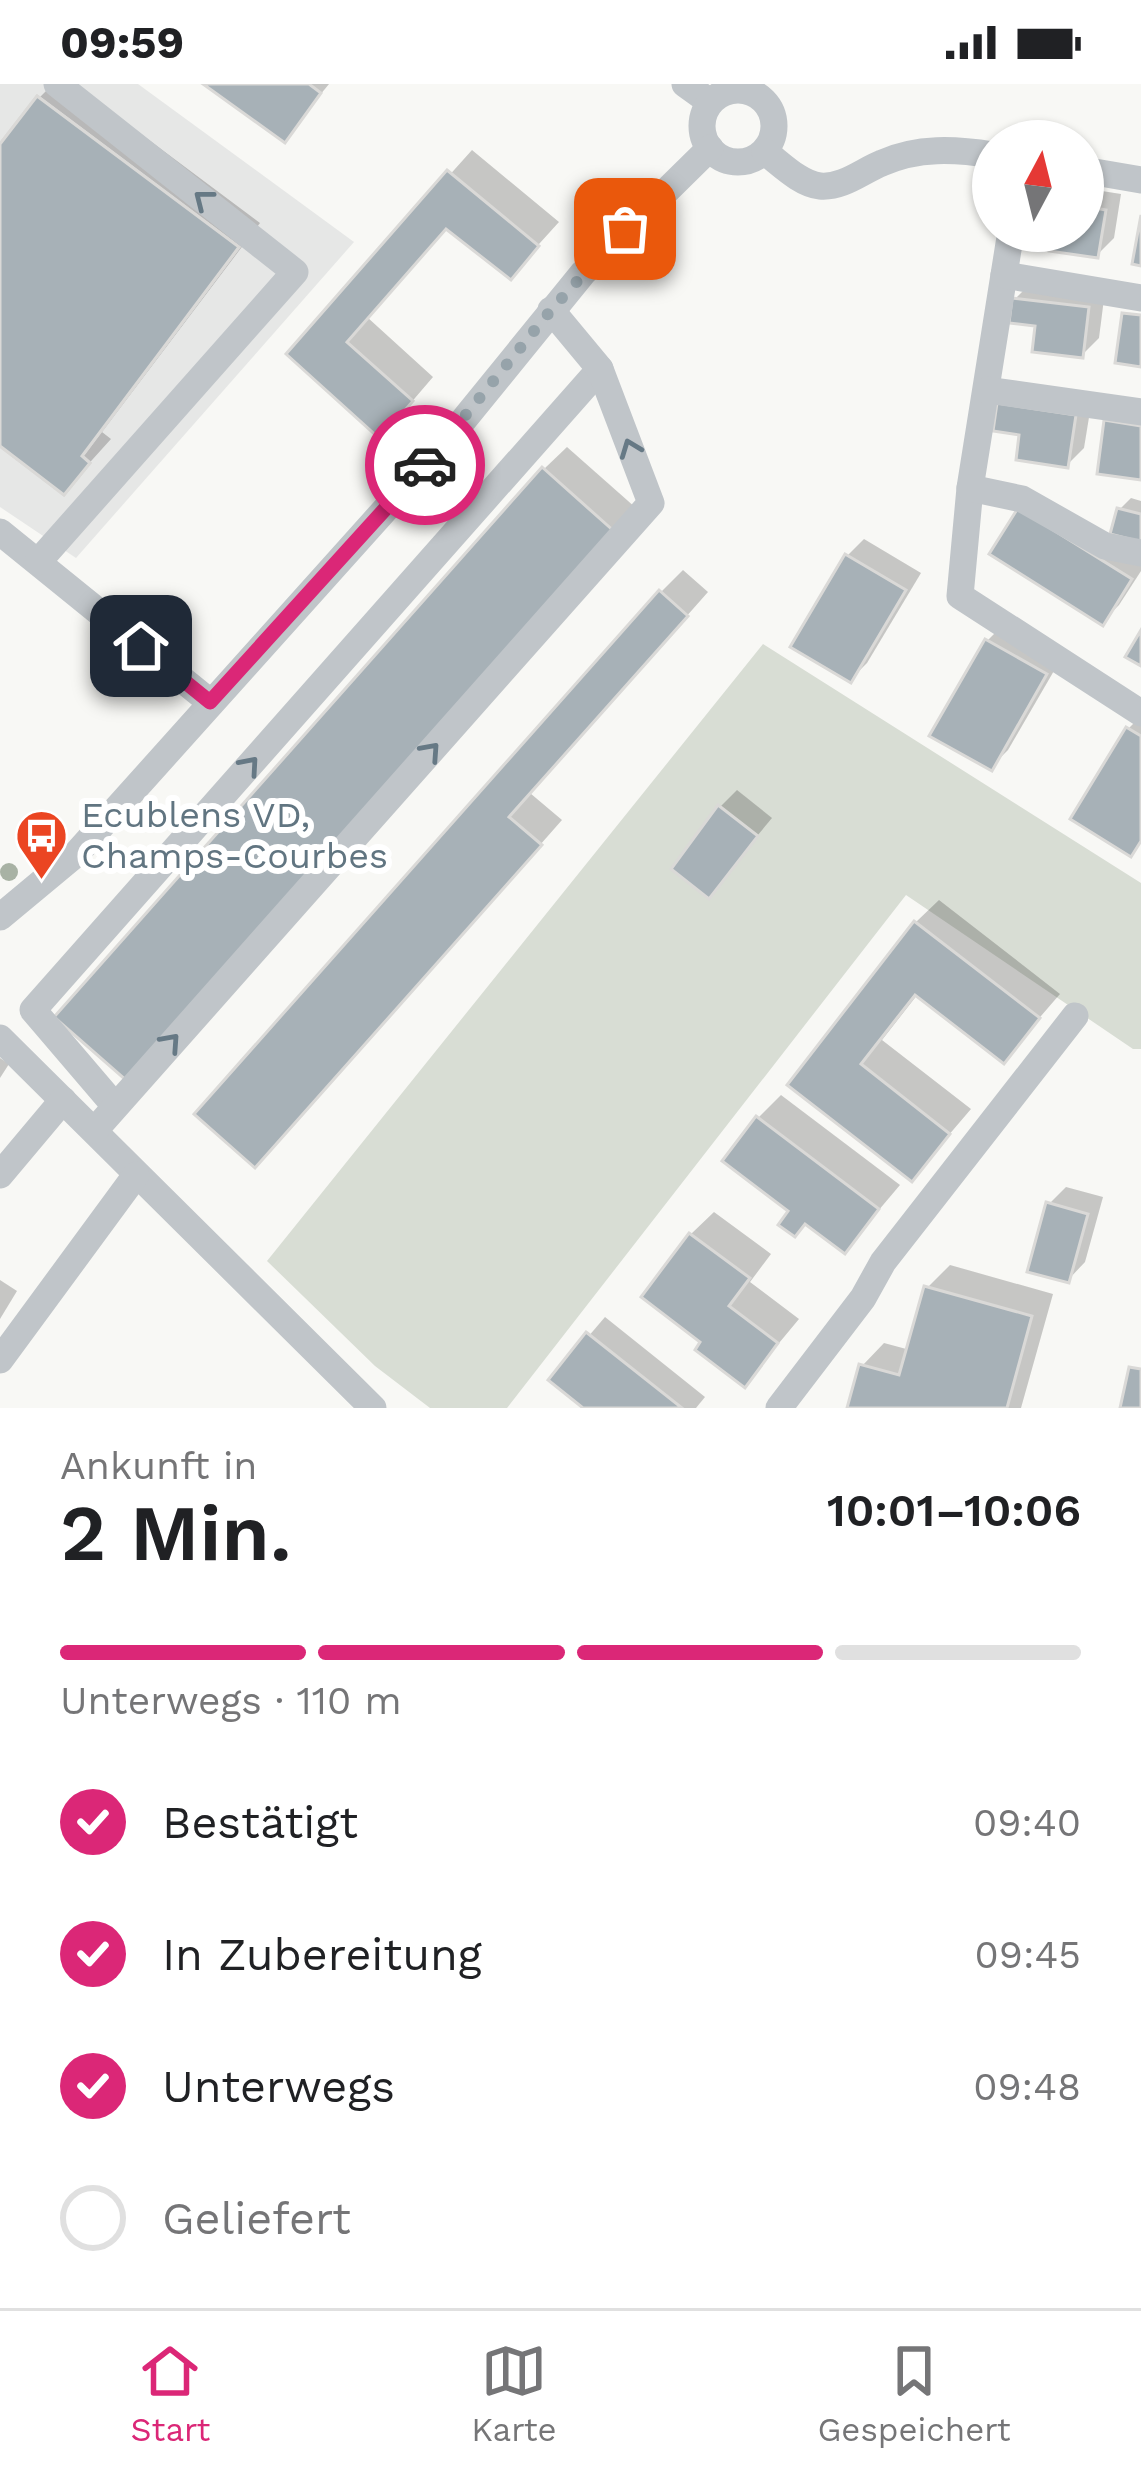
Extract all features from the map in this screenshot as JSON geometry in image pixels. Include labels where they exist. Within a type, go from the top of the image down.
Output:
[{"type":"street","points":[[38,562],[295,272],[57,84]]},
{"type":"street","points":[[686,84],[710,102]]},
{"type":"street","points":[[765,102],[789,84]]},
{"type":"street","points":[[741,90],[765,102],[774,126],[765,152],[733,161],[710,148],[702,120],[710,102],[741,90]]},
{"type":"street","points":[[0,916],[76,853],[444,444],[611,242],[710,148]]},
{"type":"street","points":[[765,152],[819,186],[839,184],[881,163],[924,151],[972,152]]},
{"type":"street","points":[[1104,174],[1141,181]]},
{"type":"street","points":[[1008,252],[970,488],[960,596],[1141,713]]},
{"type":"street","points":[[1004,275],[1141,298]]},
{"type":"street","points":[[94,1130],[651,503],[600,369],[551,310]]},
{"type":"street","points":[[115,1106],[33,1010],[600,369]]},
{"type":"street","points":[[988,390],[1141,412]]},
{"type":"street","points":[[970,488],[1022,499],[1105,546],[1141,553]]},
{"type":"street","points":[[0,532],[210,702]]},
{"type":"street","points":[[779,1408],[862,1298],[883,1262],[1075,1016]]},
{"type":"street","points":[[0,1038],[373,1408]]},
{"type":"street","points":[[0,1175],[63,1100]]},
{"type":"street","points":[[0,1360],[136,1175]]},
{"type":"shaded area","points":[[0,84],[138,84],[354,242],[76,558],[0,507]]},
{"type":"shaded area","points":[[763,644],[1141,883],[1141,1049],[1133,1049],[906,895],[507,1408],[430,1408],[375,1366],[267,1261]]},
{"type":"building","points":[[203,84],[309,84],[321,93],[285,143]]},
{"type":"building","points":[[37,96],[239,247],[82,456],[90,463],[64,495],[0,446],[0,371],[0,144]],"holes":[[[118,202],[153,229],[26,404],[13,396],[16,385],[0,371]]]},
{"type":"building","points":[[37,96],[239,247],[82,456],[90,463],[64,495],[0,446],[0,144]]},
{"type":"building","points":[[447,170],[539,246],[511,280],[446,229],[347,342],[413,401],[380,439],[286,354]]},
{"type":"building","points":[[1141,215],[1141,266],[1132,264]]},
{"type":"building","points":[[1056,252],[1099,252],[1098,258]]},
{"type":"building","points":[[1012,298],[1089,307],[1083,358],[1032,352],[1035,326],[1009,323]]},
{"type":"building","points":[[1122,313],[1141,315],[1141,367],[1115,363]]},
{"type":"building","points":[[997,403],[1076,415],[1068,468],[1016,460],[1019,435],[993,431]]},
{"type":"building","points":[[1104,420],[1141,426],[1141,480],[1097,474]]},
{"type":"building","points":[[542,467],[616,533],[128,1082],[54,1017]]},
{"type":"building","points":[[1018,508],[1132,579],[1103,626],[989,554]]},
{"type":"building","points":[[1117,508],[1141,514],[1141,542],[1110,534]]},
{"type":"building","points":[[845,554],[906,590],[851,683],[790,647]]},
{"type":"building","points":[[659,590],[688,616],[509,817],[542,845],[255,1168],[194,1114]]},
{"type":"building","points":[[1141,630],[1141,666],[1125,657]]},
{"type":"building","points":[[985,639],[1047,674],[992,771],[929,736]]},
{"type":"building","points":[[1126,727],[1141,736],[1141,841],[1131,857],[1070,819]]},
{"type":"building","points":[[718,805],[758,836],[709,899],[671,869]]},
{"type":"building","points":[[914,921],[1040,1018],[1004,1064],[915,995],[861,1064],[950,1134],[912,1182],[787,1085]]},
{"type":"building","points":[[756,1116],[879,1209],[845,1254],[805,1224],[795,1237],[778,1225],[788,1211],[722,1161]]},
{"type":"building","points":[[1046,1202],[1088,1214],[1069,1283],[1027,1272]]},
{"type":"building","points":[[689,1233],[750,1278],[729,1306],[778,1343],[745,1388],[695,1350],[700,1342],[641,1297]]},
{"type":"building","points":[[924,1286],[1032,1316],[1007,1408],[847,1408],[859,1364],[899,1375]]},
{"type":"building","points":[[586,1332],[682,1408],[583,1408],[548,1380]]},
{"type":"building","points":[[1129,1367],[1141,1369],[1141,1408],[1120,1408]]},
{"type":"way so far","points":[[425,465],[551,310],[625,229]]},
{"type":"place","name":"Ecublens VD, Champs-Courbes","points":[[42,882]]},
{"type":"route","points":[[141,646],[210,702],[425,465]]}]
